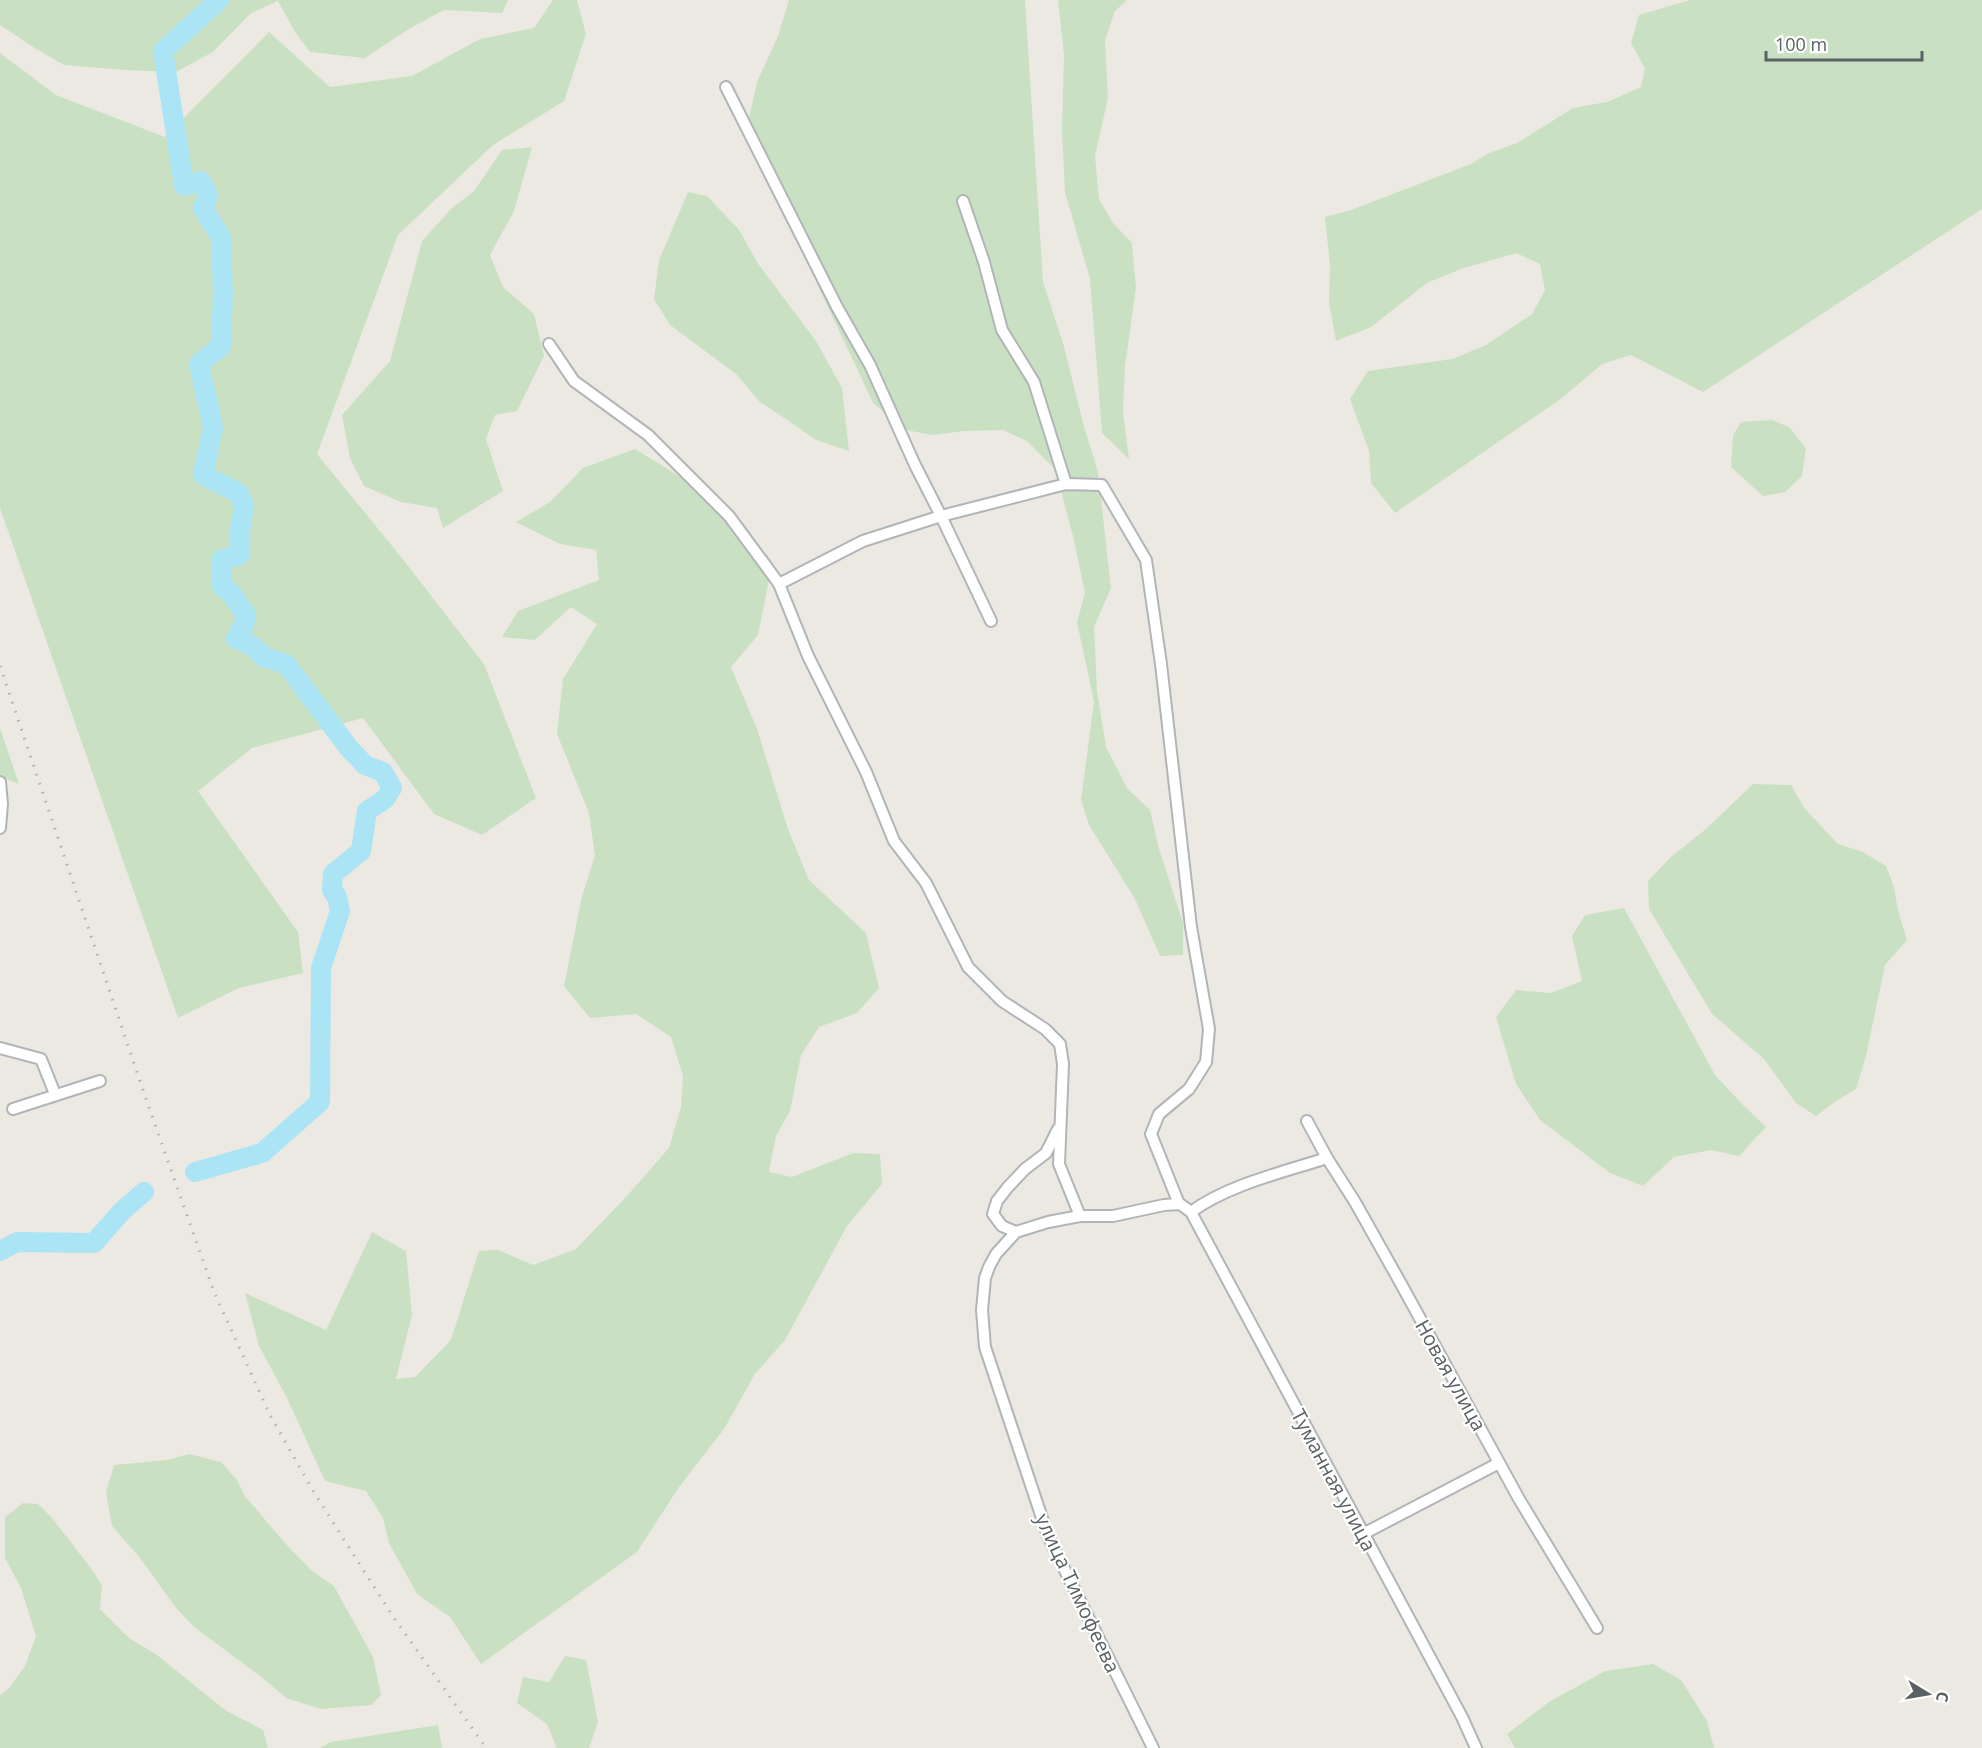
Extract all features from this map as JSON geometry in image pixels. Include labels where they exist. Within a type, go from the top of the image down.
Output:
[{"type":"street","points":[[726,87],[837,307],[870,365],[915,465],[991,621]]},
{"type":"street","points":[[963,201],[984,262],[1002,330],[1034,382],[1066,484]]},
{"type":"street","points":[[549,344],[574,381],[648,435],[729,516],[779,584],[808,656],[866,772],[894,841],[926,883],[968,967],[1002,1001],[1045,1029],[1060,1044],[1063,1064],[1059,1164],[1080,1216]]},
{"type":"street","points":[[779,584],[863,541],[941,516],[1066,484],[1102,485],[1146,560],[1161,664],[1191,927],[1209,1029],[1206,1062],[1189,1089],[1159,1114],[1151,1134],[1179,1204],[1191,1212],[1200,1205],[1232,1190],[1327,1158]]},
{"type":"street","points":[[0,782],[2,804],[0,828]]},
{"type":"street","points":[[0,1048],[41,1059],[56,1094]]},
{"type":"street","points":[[13,1109],[100,1081]]},
{"type":"street","name":"Новая улица","points":[[1307,1121],[1383,1252],[1519,1499],[1598,1628]]},
{"type":"street","points":[[1060,1123],[1046,1153],[1025,1168],[997,1201],[993,1214],[1002,1226],[1016,1232],[1048,1222],[1080,1216],[1113,1216],[1179,1204]]},
{"type":"street","name":"Туманная улица","points":[[1191,1212],[1462,1717],[1476,1748]]},
{"type":"street","name":"улица Тимофеева","points":[[1016,1232],[996,1254],[984,1278],[982,1302],[985,1347],[1048,1536],[1153,1748]]},
{"type":"street","points":[[1363,1534],[1499,1463]]},
{"type":"green space","points":[[0,0],[508,0],[502,13],[444,10],[409,29],[365,58],[310,52],[295,32],[278,1],[251,13],[213,52],[176,72],[64,65],[0,25]]},
{"type":"green space","points":[[553,0],[577,0],[586,34],[564,101],[493,145],[398,235],[317,454],[484,664],[536,798],[482,835],[434,814],[363,718],[252,748],[198,791],[298,932],[303,973],[239,988],[178,1018],[0,508],[0,53],[56,95],[165,137],[269,32],[330,87],[412,76],[480,39],[534,28]]},
{"type":"green space","points":[[789,0],[1025,0],[1043,282],[1063,343],[1098,472],[1111,588],[1094,627],[1097,691],[1106,747],[1127,788],[1150,810],[1159,849],[1183,923],[1183,955],[1160,956],[1135,899],[1089,825],[1081,800],[1094,702],[1077,622],[1085,593],[1055,469],[1027,441],[1003,430],[932,435],[906,430],[873,403],[746,132],[757,82],[778,36]]},
{"type":"green space","points":[[1058,0],[1127,0],[1115,11],[1105,40],[1108,98],[1095,156],[1099,199],[1113,223],[1132,243],[1136,288],[1125,366],[1123,411],[1129,459],[1102,433],[1090,279],[1065,192],[1062,131],[1064,55]]},
{"type":"green space","points":[[1690,0],[1982,0],[1982,209],[1703,392],[1631,355],[1602,364],[1562,398],[1395,513],[1371,483],[1369,451],[1350,399],[1368,371],[1452,359],[1486,345],[1532,314],[1545,290],[1540,264],[1516,253],[1461,269],[1427,283],[1371,327],[1336,341],[1329,302],[1330,265],[1325,217],[1351,210],[1471,164],[1487,154],[1517,143],[1573,108],[1607,102],[1641,87],[1645,69],[1631,43],[1639,15]]},
{"type":"green space","points":[[532,147],[514,211],[490,255],[503,287],[534,314],[544,356],[517,411],[495,415],[486,439],[503,491],[443,528],[437,508],[401,502],[364,486],[350,458],[342,415],[390,361],[422,241],[451,209],[474,191],[502,150]]},
{"type":"green space","points":[[688,192],[707,196],[739,230],[759,265],[816,341],[842,388],[849,451],[816,440],[760,402],[736,374],[670,325],[654,299],[659,260]]},
{"type":"green space","points":[[1772,420],[1789,427],[1806,448],[1802,476],[1785,492],[1763,496],[1731,467],[1733,435],[1741,422]]},
{"type":"green space","points":[[635,449],[684,479],[745,529],[769,580],[758,635],[731,667],[757,729],[788,829],[809,880],[866,933],[879,988],[857,1013],[819,1027],[801,1055],[790,1111],[776,1136],[769,1172],[792,1177],[853,1153],[880,1154],[882,1184],[847,1226],[785,1340],[755,1374],[724,1429],[679,1487],[637,1552],[481,1664],[450,1617],[417,1594],[389,1543],[383,1518],[366,1491],[325,1481],[287,1398],[259,1346],[245,1293],[326,1330],[372,1232],[406,1251],[412,1315],[396,1379],[415,1377],[451,1340],[479,1251],[498,1250],[533,1265],[576,1249],[669,1148],[681,1107],[683,1076],[671,1037],[636,1014],[590,1018],[564,986],[582,896],[595,856],[589,813],[557,734],[563,679],[597,624],[571,607],[535,640],[502,637],[518,611],[599,580],[596,550],[560,544],[516,522],[550,502],[583,468]]},
{"type":"green space","points":[[0,728],[19,784],[0,776]]},
{"type":"green space","points":[[1753,784],[1791,785],[1805,809],[1838,844],[1863,852],[1886,866],[1894,887],[1898,911],[1907,940],[1885,965],[1866,1056],[1856,1089],[1816,1116],[1796,1103],[1764,1059],[1712,1014],[1649,909],[1648,881],[1672,856],[1706,829]]},
{"type":"green space","points":[[1624,908],[1715,1075],[1766,1127],[1739,1156],[1711,1150],[1674,1157],[1643,1186],[1610,1173],[1540,1120],[1516,1084],[1496,1017],[1516,990],[1551,993],[1582,981],[1572,936],[1585,915]]},
{"type":"green space","points":[[189,1454],[221,1462],[237,1480],[245,1496],[284,1542],[312,1571],[334,1586],[373,1657],[381,1695],[372,1705],[321,1709],[286,1698],[194,1627],[176,1608],[140,1558],[112,1526],[106,1492],[114,1465],[167,1460]]},
{"type":"green space","points":[[23,1503],[38,1504],[52,1518],[102,1585],[100,1609],[129,1638],[157,1655],[225,1710],[263,1730],[268,1748],[0,1748],[0,1695],[9,1688],[25,1666],[36,1636],[21,1588],[5,1558],[5,1517]]},
{"type":"green space","points":[[565,1656],[586,1660],[598,1722],[589,1748],[557,1748],[547,1724],[517,1703],[523,1677],[549,1682]]},
{"type":"green space","points":[[1653,1664],[1681,1680],[1707,1721],[1714,1748],[1515,1748],[1507,1734],[1549,1702],[1605,1671]]},
{"type":"green space","points":[[438,1725],[442,1748],[320,1748],[331,1742]]},
{"type":"waterway","points":[[195,1172],[262,1153],[320,1102],[321,968],[340,911],[337,897],[332,890],[333,874],[361,851],[367,811],[385,799],[392,788],[383,772],[365,765],[348,747],[286,664],[263,657],[253,646],[236,639],[244,625],[246,615],[231,593],[222,586],[221,560],[240,555],[240,529],[244,508],[239,493],[203,475],[213,427],[199,364],[221,346],[223,293],[221,238],[203,208],[208,195],[201,181],[184,186],[163,51],[219,0]]},
{"type":"waterway","points":[[0,1251],[17,1242],[94,1243],[122,1211],[144,1192]]},
{"type":"railway","points":[[0,666],[145,1096],[214,1292],[270,1415],[315,1494],[392,1615],[486,1748]]}]
